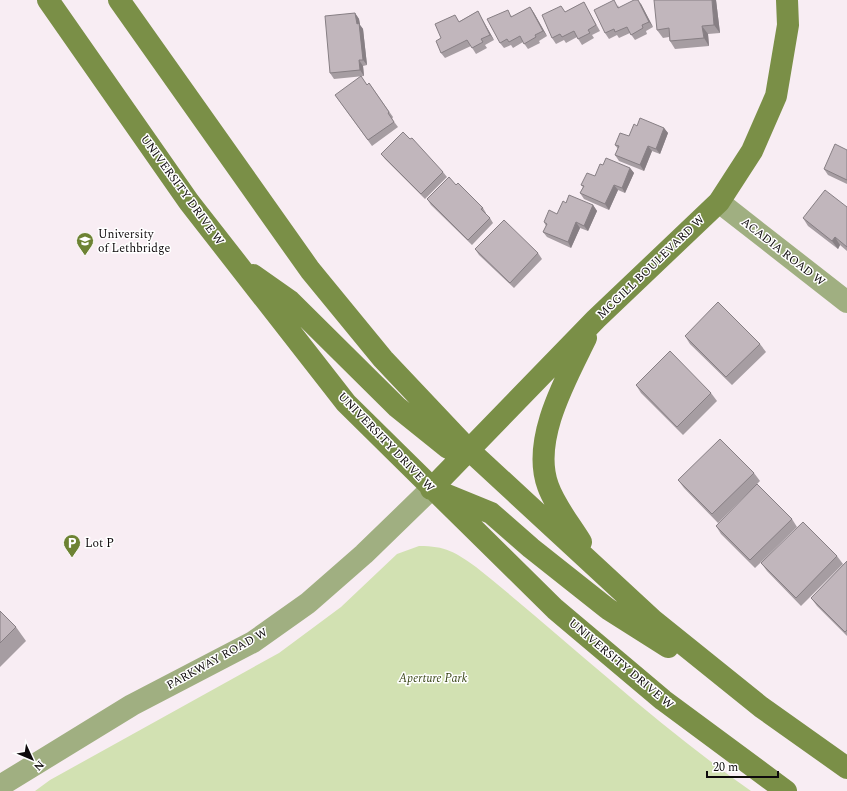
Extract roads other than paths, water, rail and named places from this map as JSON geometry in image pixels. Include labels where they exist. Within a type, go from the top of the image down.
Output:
[{"type":"main road","name":"UNIVERSITY DRIVE W","points":[[48,0],[189,202],[346,404],[431,489],[561,614],[663,700],[786,791]]},
{"type":"main road","points":[[118,0],[310,270],[383,359],[469,450],[653,620],[761,707]]},
{"type":"main road","name":"MCGILL BOULEVARD W","points":[[431,489],[596,319],[719,202],[752,151],[776,96],[788,25],[787,0]]},
{"type":"main road","points":[[235,263],[290,301],[397,408],[448,448],[469,450]]},
{"type":"main road","points":[[596,319],[556,400],[547,433],[544,462],[548,486],[558,507],[601,572]]},
{"type":"main road","points":[[431,489],[491,513],[531,548],[608,609],[761,707],[847,768]]},
{"type":"street","name":"ACADIA ROAD W","points":[[719,202],[847,302]]},
{"type":"street","name":"PARKWAY ROAD W","points":[[0,786],[132,705],[253,642],[308,603],[364,554],[431,489]]},
{"type":"place","name":"University of Lethbridge","points":[[85,256]]},
{"type":"place","name":"Lot P","points":[[72,558]]},
{"type":"park label","name":"Aperture Park","points":[[433,678]]}]
